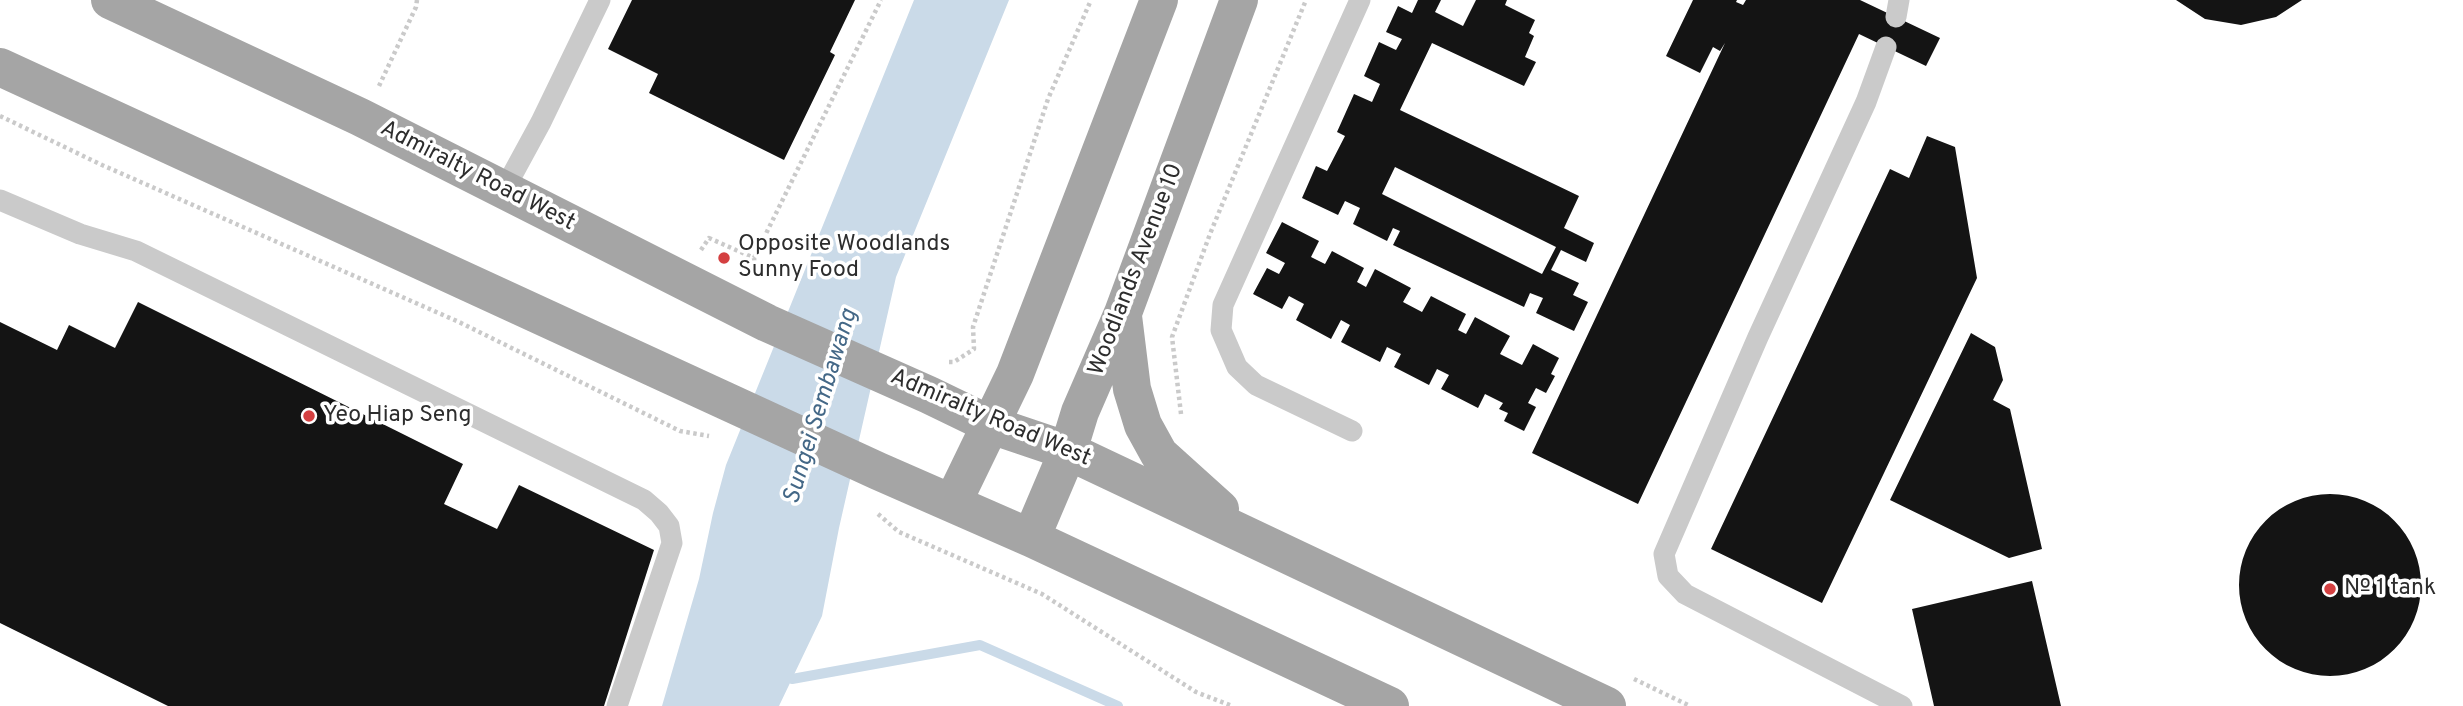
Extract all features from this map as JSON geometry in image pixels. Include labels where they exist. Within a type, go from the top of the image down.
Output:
[{"type":"main road","name":"Admiralty Road West","points":[[110,0],[360,117],[767,323],[936,378],[991,425],[1069,451],[1607,706]]},
{"type":"main road","points":[[953,502],[1020,361],[1159,0]]},
{"type":"main road","name":"Woodlands Avenue 10","points":[[1031,538],[1069,451],[1080,412],[1123,313],[1239,0]]},
{"type":"main road","points":[[0,67],[722,400],[874,489],[953,502],[1390,706]]},
{"type":"main road","points":[[1123,313],[1132,389],[1143,425],[1159,454],[1250,536]]},
{"type":"lane","points":[[505,190],[600,0]]},
{"type":"lane","points":[[1352,431],[1256,386],[1237,367],[1221,330],[1223,305],[1360,0]]},
{"type":"lane","points":[[1886,47],[1866,102],[1758,337],[1664,554],[1668,576],[1685,594],[1902,706]]},
{"type":"lane","points":[[0,200],[80,234],[136,251],[644,500],[669,526],[673,543],[617,706]]},
{"type":"path","points":[[360,117],[374,96],[417,0]]},
{"type":"path","points":[[754,258],[881,0]]},
{"type":"path","points":[[936,378],[974,349],[973,327],[1048,99],[1091,0]]},
{"type":"path","points":[[0,116],[115,171],[458,322],[680,431],[711,436]]},
{"type":"path","points":[[874,489],[898,532],[1042,594],[1196,692],[1232,706]]},
{"type":"water","name":"Sungei Sembawang","points":[[914,0],[1009,0],[896,277],[839,528],[822,616],[779,706],[662,706],[699,579],[726,465]]},
{"type":"building","points":[[632,0],[855,0],[830,52],[835,55],[784,160],[649,93],[658,74],[608,49]]},
{"type":"building","points":[[1418,0],[1441,0],[1435,12],[1463,26],[1476,0],[1507,0],[1505,5],[1535,20],[1529,33],[1534,36],[1525,57],[1536,62],[1524,86],[1432,43],[1400,110],[1579,196],[1564,228],[1594,243],[1586,262],[1561,250],[1551,270],[1579,283],[1573,295],[1588,302],[1574,331],[1536,313],[1543,298],[1530,293],[1524,307],[1393,245],[1400,231],[1393,228],[1387,241],[1353,224],[1360,208],[1345,201],[1338,215],[1302,198],[1316,166],[1327,171],[1345,136],[1337,132],[1354,94],[1372,102],[1380,84],[1364,76],[1379,42],[1396,50],[1402,39],[1386,32],[1398,6],[1412,13]],"holes":[[[1395,167],[1556,247],[1542,274],[1382,194]]]},
{"type":"building","points":[[1693,0],[1737,0],[1736,2],[1743,5],[1746,0],[1860,0],[1940,38],[1926,66],[1859,34],[1638,504],[1532,453],[1725,43],[1720,51],[1713,47],[1700,73],[1666,56]]},
{"type":"building","points":[[2176,0],[2302,0],[2276,17],[2241,25],[2205,19]]},
{"type":"building","points":[[1927,136],[1955,147],[1977,278],[1822,603],[1711,549],[1890,169],[1909,178]]},
{"type":"building","points":[[1282,222],[1319,241],[1311,257],[1325,264],[1332,251],[1364,268],[1357,282],[1366,287],[1375,269],[1411,288],[1403,302],[1422,312],[1431,296],[1466,314],[1458,330],[1466,334],[1475,317],[1510,336],[1500,354],[1522,365],[1533,344],[1559,358],[1551,374],[1555,376],[1546,393],[1536,388],[1528,403],[1536,407],[1524,431],[1504,421],[1508,413],[1499,409],[1503,403],[1485,394],[1478,408],[1441,389],[1449,375],[1437,369],[1429,385],[1394,367],[1401,354],[1387,347],[1380,362],[1341,342],[1350,325],[1341,320],[1331,339],[1296,320],[1304,304],[1289,296],[1282,309],[1253,294],[1267,268],[1279,274],[1285,263],[1266,253]]},
{"type":"building","points":[[138,302],[463,464],[444,504],[497,529],[519,485],[654,550],[604,706],[168,706],[0,623],[0,322],[57,350],[69,325],[115,348]]},
{"type":"building","points":[[1971,333],[1995,347],[2003,380],[1993,400],[2010,409],[2042,549],[2009,558],[1890,500]]},
{"type":"building","name":"№ 1 tank","points":[[2330,494],[2348,495],[2365,501],[2395,520],[2414,550],[2420,567],[2420,603],[2414,620],[2395,650],[2365,669],[2348,675],[2330,676],[2312,675],[2295,669],[2265,650],[2246,620],[2240,603],[2239,585],[2240,567],[2246,550],[2265,520],[2295,501],[2312,495]]},
{"type":"building","points":[[2032,581],[2061,706],[1934,706],[1912,609]]},
{"type":"waterway","points":[[792,679],[980,645],[1118,706]]},
{"type":"place","name":"Opposite Woodlands Sunny Food","points":[[724,258]]},
{"type":"place","name":"Yeo Hiap Seng","points":[[309,416]]},
{"type":"place","name":"№ 1 tank","points":[[2330,589]]}]
